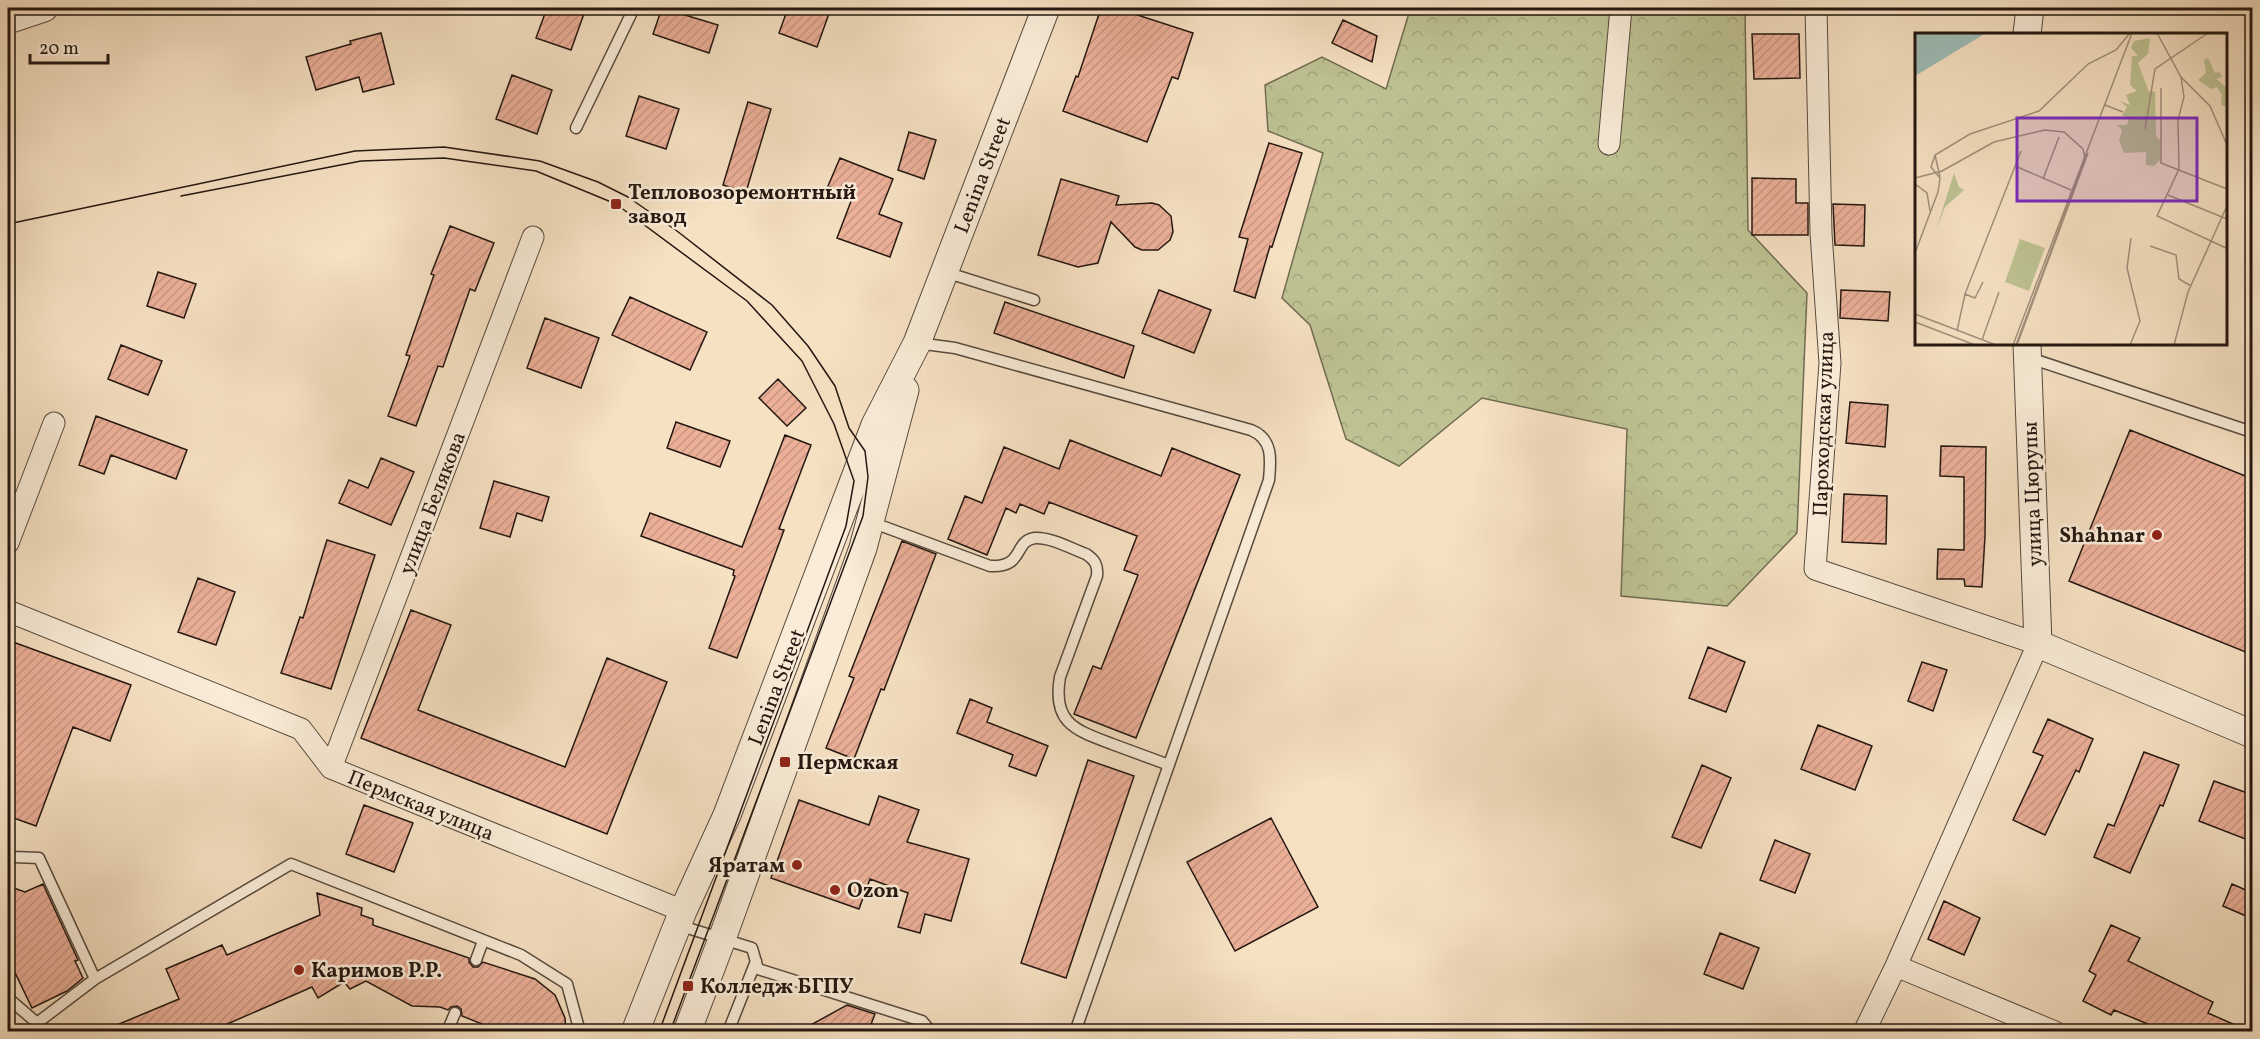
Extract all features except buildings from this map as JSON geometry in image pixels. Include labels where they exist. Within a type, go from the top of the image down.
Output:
[{"type":"street","points":[[8,20],[44,8]]},
{"type":"street","name":"Lenina Street","points":[[634,1032],[680,918],[727,815],[875,425],[917,343],[1046,8]]},
{"type":"street","points":[[1609,144],[1622,8]]},
{"type":"street","name":"Пароходская улица","points":[[1816,8],[1821,233],[1830,363],[1815,569],[2038,644]]},
{"type":"street","points":[[2027,33],[2030,8]]},
{"type":"street","name":"улица Белякова","points":[[331,768],[532,237]]},
{"type":"street","name":"Lenina Street","points":[[687,1032],[871,522],[917,343]]},
{"type":"street","name":"улица Цюрупы","points":[[2027,350],[2038,644]]},
{"type":"street","points":[[8,543],[54,423]]},
{"type":"street","name":"Пермская улица","points":[[8,611],[301,729],[331,768],[680,918]]},
{"type":"street","points":[[1863,1032],[1896,966],[2038,644],[2253,734]]},
{"type":"street","points":[[1896,966],[2055,1032]]},
{"type":"lane","points":[[576,128],[634,8]]},
{"type":"lane","points":[[945,272],[1034,300]]},
{"type":"lane","points":[[917,343],[955,348],[1251,430],[1264,437],[1269,446],[1269,480],[1075,1032]]},
{"type":"lane","points":[[2027,350],[2253,432]]},
{"type":"lane","points":[[871,522],[990,566],[1004,566],[1011,562],[1016,558],[1020,547],[1038,538],[1093,558],[1098,568],[1097,576],[1060,677],[1057,691],[1060,707],[1065,718],[1078,731],[1169,765]]},
{"type":"lane","points":[[8,854],[14,857],[39,858],[95,979]]},
{"type":"lane","points":[[8,998],[38,1027],[95,979],[291,864],[521,956],[567,984],[580,1032]]},
{"type":"lane","points":[[680,918],[722,939],[752,948],[758,969],[922,1021],[928,1028],[928,1032]]},
{"type":"lane","points":[[476,960],[483,941]]},
{"type":"lane","points":[[728,1032],[756,961]]},
{"type":"lane","points":[[447,1032],[455,1013]]},
{"type":"green space","points":[[1390,8],[1745,8],[1748,230],[1807,293],[1797,533],[1727,606],[1621,596],[1627,429],[1482,398],[1399,466],[1346,439],[1310,325],[1282,298],[1323,153],[1268,131],[1265,85],[1322,57],[1386,89],[1409,13]]},
{"type":"tram line","points":[[8,224],[355,151],[444,147],[540,161],[598,182],[628,197],[677,231],[772,305],[808,346],[835,386],[849,428],[865,451],[868,477],[863,516],[670,1032]]},
{"type":"tram line","points":[[181,196],[361,161],[444,158],[536,171],[616,204],[747,301],[802,361],[834,424],[854,481],[846,526],[659,1032]]},
{"type":"place","name":"Тепловозоремонтный завод","points":[[616,204]]},
{"type":"place","name":"Shahnar","points":[[2157,535]]},
{"type":"place","name":"Пермская","points":[[785,762]]},
{"type":"place","name":"Яратам","points":[[797,865]]},
{"type":"place","name":"Ozon","points":[[835,890]]},
{"type":"place","name":"Каримов Р.Р.","points":[[299,970]]},
{"type":"place","name":"Колледж БГПУ","points":[[688,986]]}]
